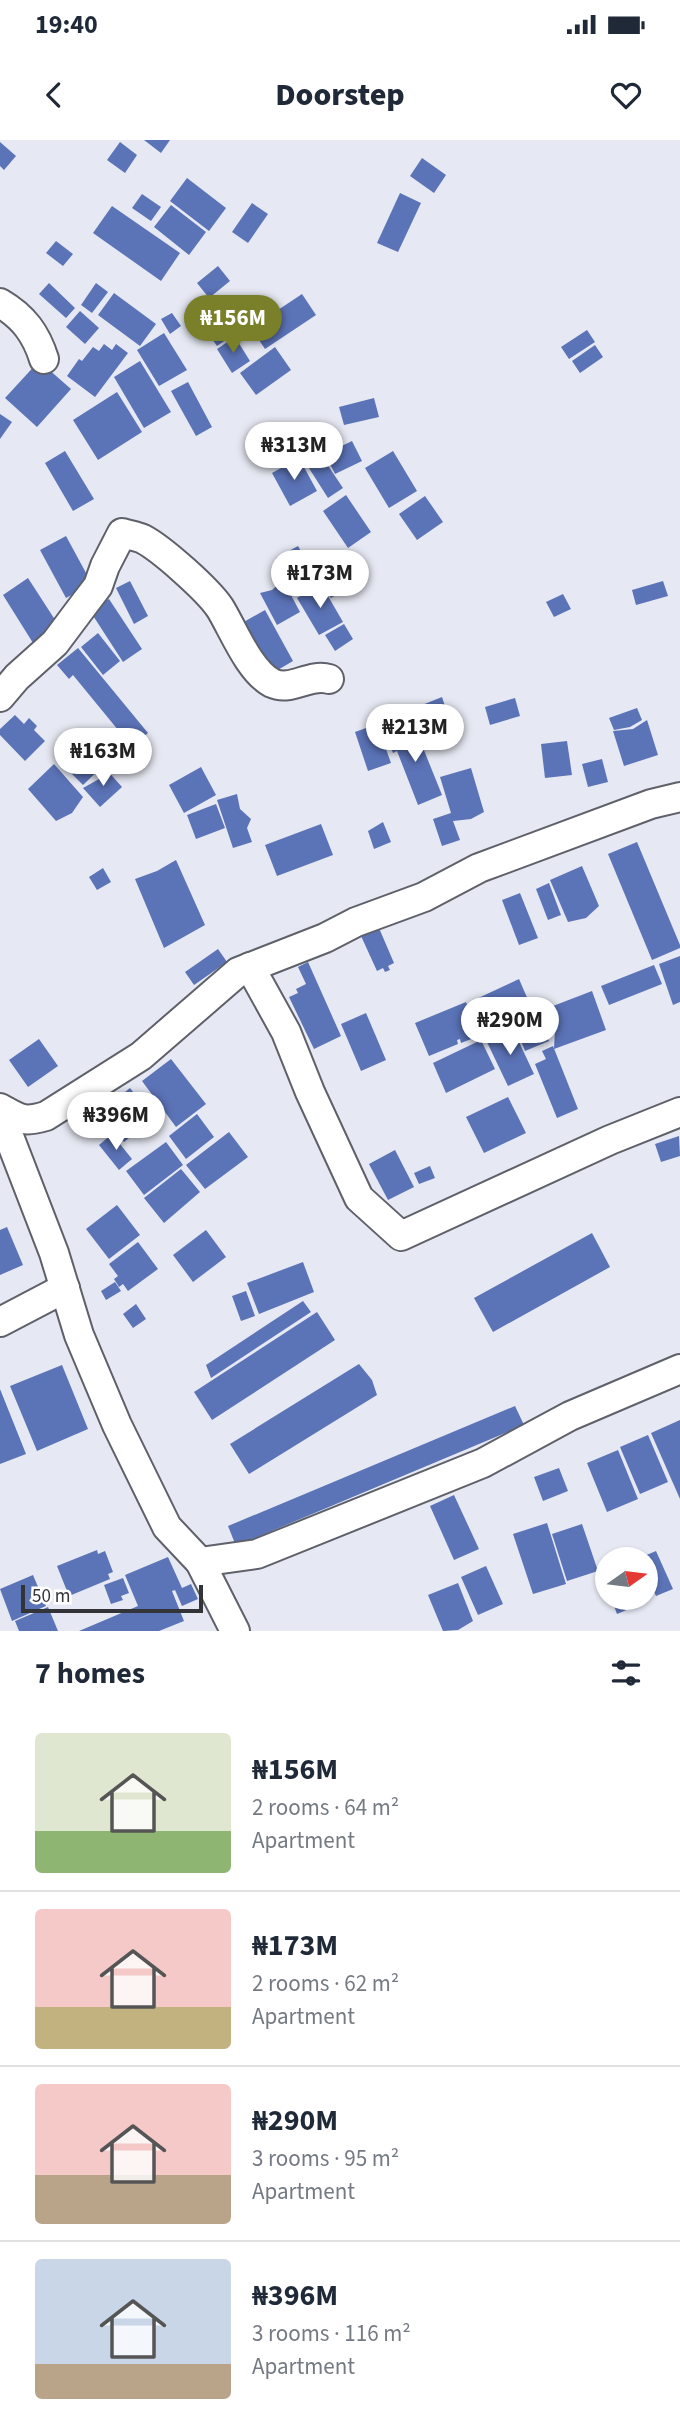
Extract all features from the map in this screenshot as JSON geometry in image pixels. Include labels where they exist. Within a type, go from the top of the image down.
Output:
[{"type":"street","points":[[0,303],[14,311],[28,325],[38,340],[44,359]]},
{"type":"street","points":[[0,697],[55,643],[85,604],[98,586],[104,566],[122,533],[142,538],[187,573],[218,605],[258,672],[272,683],[287,687],[319,676],[329,679]]},
{"type":"street","points":[[0,1110],[22,1121],[46,1116],[141,1056],[237,972],[325,938],[356,922],[424,897],[479,868],[651,804],[680,797]]},
{"type":"street","points":[[250,967],[286,1032],[310,1092],[359,1198],[401,1236],[610,1140],[680,1112]]},
{"type":"street","points":[[0,1110],[54,1253],[79,1335],[117,1425],[167,1527],[200,1562],[235,1631]]},
{"type":"street","points":[[0,1322],[65,1287]]},
{"type":"street","points":[[200,1562],[257,1553],[294,1539],[483,1462],[570,1416],[680,1369]]},
{"type":"building","points":[[144,140],[170,140],[161,153]]},
{"type":"building","points":[[0,142],[16,156],[4,170],[0,166]]},
{"type":"building","points":[[120,142],[137,155],[125,173],[107,160]]},
{"type":"building","points":[[422,158],[446,175],[434,193],[410,176]]},
{"type":"building","points":[[187,178],[226,208],[209,231],[170,201]]},
{"type":"building","points":[[400,193],[421,203],[398,252],[377,243]]},
{"type":"building","points":[[142,194],[161,207],[151,221],[132,208]]},
{"type":"building","points":[[252,203],[268,214],[248,243],[232,232]]},
{"type":"building","points":[[171,205],[206,232],[189,255],[154,227]]},
{"type":"building","points":[[112,206],[180,253],[161,281],[93,233]]},
{"type":"building","points":[[56,241],[73,254],[63,266],[46,253]]},
{"type":"building","points":[[218,266],[230,281],[209,298],[197,283]]},
{"type":"building","points":[[49,283],[75,308],[66,318],[39,294]]},
{"type":"building","points":[[96,283],[108,292],[92,313],[81,305]]},
{"type":"building","points":[[114,293],[156,324],[140,346],[98,315]]},
{"type":"building","points":[[302,294],[316,315],[265,349],[251,328]]},
{"type":"building","points":[[234,299],[250,323],[217,346],[200,322]]},
{"type":"building","points":[[80,311],[99,328],[85,344],[66,327]]},
{"type":"building","points":[[172,313],[181,326],[170,334],[161,319]]},
{"type":"building","points":[[587,330],[595,342],[569,359],[561,347]]},
{"type":"building","points":[[164,333],[187,370],[159,386],[137,350]]},
{"type":"building","points":[[235,337],[250,361],[232,373],[217,349]]},
{"type":"building","points":[[104,344],[112,350],[116,344],[128,353],[95,397],[67,376],[79,359],[82,361],[93,347],[99,351]]},
{"type":"building","points":[[595,345],[603,357],[580,373],[572,361]]},
{"type":"building","points":[[275,347],[291,370],[256,395],[240,373]]},
{"type":"building","points":[[39,361],[71,389],[37,427],[5,398]]},
{"type":"building","points":[[140,361],[171,412],[144,428],[114,377]]},
{"type":"building","points":[[188,382],[212,427],[196,436],[171,391]]},
{"type":"building","points":[[117,392],[142,432],[98,460],[73,420]]},
{"type":"building","points":[[374,398],[379,417],[344,425],[339,407]]},
{"type":"building","points":[[0,414],[12,422],[0,439]]},
{"type":"building","points":[[352,441],[362,461],[335,474],[325,454]]},
{"type":"building","points":[[65,451],[94,499],[73,511],[45,463]]},
{"type":"building","points":[[393,451],[417,491],[389,508],[365,468]]},
{"type":"building","points":[[321,455],[343,488],[328,498],[307,465]]},
{"type":"building","points":[[299,458],[317,491],[290,506],[272,473]]},
{"type":"building","points":[[346,495],[371,532],[348,548],[323,511]]},
{"type":"building","points":[[425,496],[443,522],[417,540],[399,514]]},
{"type":"building","points":[[66,536],[92,584],[66,598],[40,550]]},
{"type":"building","points":[[298,546],[317,580],[294,592],[276,558]]},
{"type":"building","points":[[332,568],[344,590],[331,598],[319,576]]},
{"type":"building","points":[[28,578],[59,626],[33,643],[3,595]]},
{"type":"building","points":[[283,580],[300,612],[277,625],[260,593],[272,590]]},
{"type":"building","points":[[130,581],[148,616],[134,624],[116,588]]},
{"type":"building","points":[[663,581],[668,596],[636,605],[632,590]]},
{"type":"building","points":[[321,584],[343,622],[319,635],[297,598]]},
{"type":"building","points":[[563,594],[571,609],[554,617],[546,602]]},
{"type":"building","points":[[109,599],[142,649],[123,662],[90,611]]},
{"type":"building","points":[[265,610],[293,661],[271,674],[242,623]]},
{"type":"building","points":[[344,624],[353,639],[335,651],[325,635]]},
{"type":"building","points":[[98,633],[120,661],[103,675],[81,647]]},
{"type":"building","points":[[78,648],[148,733],[132,747],[73,675],[69,679],[57,665]]},
{"type":"building","points":[[442,697],[449,718],[421,725],[418,709]]},
{"type":"building","points":[[515,698],[520,716],[490,725],[485,707]]},
{"type":"building","points":[[637,708],[642,720],[630,727],[614,730],[609,718]]},
{"type":"building","points":[[15,715],[24,724],[29,718],[37,726],[34,730],[45,741],[25,761],[0,735],[0,729]]},
{"type":"building","points":[[647,720],[658,755],[624,766],[613,731],[633,729]]},
{"type":"building","points":[[413,723],[442,795],[418,805],[397,751],[393,753],[388,741],[392,739],[389,733]]},
{"type":"building","points":[[377,724],[391,763],[368,771],[355,732]]},
{"type":"building","points":[[567,741],[572,775],[545,778],[541,744]]},
{"type":"building","points":[[94,753],[105,764],[83,785],[72,774]]},
{"type":"building","points":[[602,759],[608,782],[588,787],[582,764]]},
{"type":"building","points":[[54,764],[83,797],[72,813],[56,821],[28,789]]},
{"type":"building","points":[[201,767],[216,795],[184,813],[169,785]]},
{"type":"building","points":[[105,768],[122,787],[100,807],[83,788],[99,779]]},
{"type":"building","points":[[471,768],[484,812],[471,819],[453,821],[460,840],[442,846],[433,819],[451,813],[440,777]]},
{"type":"building","points":[[237,794],[240,809],[251,819],[247,828],[252,842],[233,848],[217,800]]},
{"type":"building","points":[[216,804],[225,828],[196,839],[187,815]]},
{"type":"building","points":[[383,822],[391,842],[374,849],[368,831]]},
{"type":"building","points":[[321,824],[333,855],[277,876],[265,845]]},
{"type":"building","points":[[637,842],[680,945],[680,948],[652,960],[608,854]]},
{"type":"building","points":[[176,860],[205,925],[164,948],[135,879]]},
{"type":"building","points":[[582,866],[599,906],[586,918],[568,922],[550,880]]},
{"type":"building","points":[[103,868],[111,882],[97,890],[89,877]]},
{"type":"building","points":[[549,883],[561,915],[548,920],[536,889]]},
{"type":"building","points":[[520,893],[538,938],[519,945],[502,900]]},
{"type":"building","points":[[379,928],[394,963],[388,966],[390,970],[385,972],[383,968],[377,971],[361,936]]},
{"type":"building","points":[[218,949],[227,962],[194,985],[185,972]]},
{"type":"building","points":[[680,956],[680,1002],[673,1005],[659,964]]},
{"type":"building","points":[[308,962],[341,1036],[314,1049],[289,997],[298,993],[296,989],[306,984],[298,967]]},
{"type":"building","points":[[654,965],[662,984],[609,1005],[601,986]]},
{"type":"building","points":[[519,979],[532,1009],[487,1029],[474,1000]]},
{"type":"building","points":[[592,991],[606,1030],[554,1049],[555,1028],[540,1011]]},
{"type":"building","points":[[466,1002],[479,1036],[461,1043],[460,1039],[457,1040],[458,1044],[429,1056],[415,1023]]},
{"type":"building","points":[[366,1013],[386,1060],[361,1071],[341,1024]]},
{"type":"building","points":[[539,1017],[549,1041],[525,1051],[515,1026]]},
{"type":"building","points":[[512,1027],[534,1074],[508,1086],[486,1040]]},
{"type":"building","points":[[39,1039],[58,1066],[28,1087],[9,1060]]},
{"type":"building","points":[[481,1040],[495,1069],[446,1093],[433,1063]]},
{"type":"building","points":[[553,1046],[578,1109],[557,1118],[535,1064],[546,1059],[542,1051]]},
{"type":"building","points":[[171,1059],[206,1104],[176,1127],[142,1081]]},
{"type":"building","points":[[130,1088],[153,1118],[124,1142],[100,1112]]},
{"type":"building","points":[[508,1097],[526,1133],[484,1153],[466,1117]]},
{"type":"building","points":[[197,1114],[214,1137],[186,1159],[169,1136]]},
{"type":"building","points":[[229,1132],[248,1157],[205,1189],[186,1165]]},
{"type":"building","points":[[112,1134],[132,1159],[119,1170],[99,1145]]},
{"type":"building","points":[[679,1136],[680,1156],[661,1162],[655,1144]]},
{"type":"building","points":[[166,1142],[183,1165],[144,1195],[126,1171]]},
{"type":"building","points":[[395,1150],[414,1187],[388,1200],[369,1164]]},
{"type":"building","points":[[430,1166],[435,1178],[419,1184],[414,1173]]},
{"type":"building","points":[[181,1169],[200,1192],[164,1223],[144,1198]]},
{"type":"building","points":[[117,1205],[140,1235],[109,1259],[86,1229]]},
{"type":"building","points":[[7,1227],[23,1265],[0,1275],[0,1230]]},
{"type":"building","points":[[206,1230],[226,1257],[193,1282],[173,1255]]},
{"type":"building","points":[[592,1233],[610,1267],[493,1332],[474,1298]]},
{"type":"building","points":[[138,1242],[158,1269],[128,1291],[123,1284],[119,1287],[114,1279],[118,1276],[109,1264]]},
{"type":"building","points":[[303,1262],[314,1292],[259,1314],[247,1283]]},
{"type":"building","points":[[115,1282],[121,1291],[106,1300],[101,1291]]},
{"type":"building","points":[[246,1291],[255,1316],[241,1321],[232,1296]]},
{"type":"building","points":[[303,1301],[311,1312],[211,1378],[206,1365]]},
{"type":"building","points":[[136,1304],[146,1319],[133,1328],[123,1314]]},
{"type":"building","points":[[317,1312],[335,1340],[212,1420],[194,1392]]},
{"type":"building","points":[[359,1364],[372,1380],[377,1395],[249,1474],[230,1444]]},
{"type":"building","points":[[62,1365],[88,1429],[37,1451],[10,1386]]},
{"type":"building","points":[[0,1389],[26,1454],[0,1464]]},
{"type":"building","points":[[515,1406],[524,1425],[236,1546],[228,1526]]},
{"type":"building","points":[[680,1420],[680,1499],[651,1433]]},
{"type":"building","points":[[648,1435],[668,1482],[640,1494],[620,1447]]},
{"type":"building","points":[[618,1450],[638,1499],[607,1512],[587,1463]]},
{"type":"building","points":[[559,1468],[568,1491],[543,1501],[534,1477]]},
{"type":"building","points":[[454,1495],[479,1549],[454,1560],[430,1506]]},
{"type":"building","points":[[547,1523],[566,1584],[533,1594],[513,1534]]},
{"type":"building","points":[[582,1524],[595,1562],[595,1572],[567,1581],[552,1534]]},
{"type":"building","points":[[97,1550],[98,1554],[105,1551],[113,1572],[108,1574],[110,1579],[69,1596],[57,1566]]},
{"type":"building","points":[[658,1555],[673,1589],[658,1595]]},
{"type":"building","points":[[168,1557],[182,1588],[191,1584],[198,1599],[182,1606],[175,1590],[172,1591],[184,1621],[159,1631],[79,1631],[138,1606],[125,1575]]},
{"type":"building","points":[[486,1566],[503,1604],[478,1615],[461,1577]]},
{"type":"building","points":[[33,1575],[46,1606],[12,1621],[0,1589]]},
{"type":"building","points":[[123,1578],[129,1593],[121,1596],[123,1600],[111,1604],[104,1585]]},
{"type":"building","points":[[458,1583],[473,1621],[458,1630],[443,1631],[428,1595]]},
{"type":"building","points":[[48,1607],[58,1631],[19,1631],[15,1621]]}]
